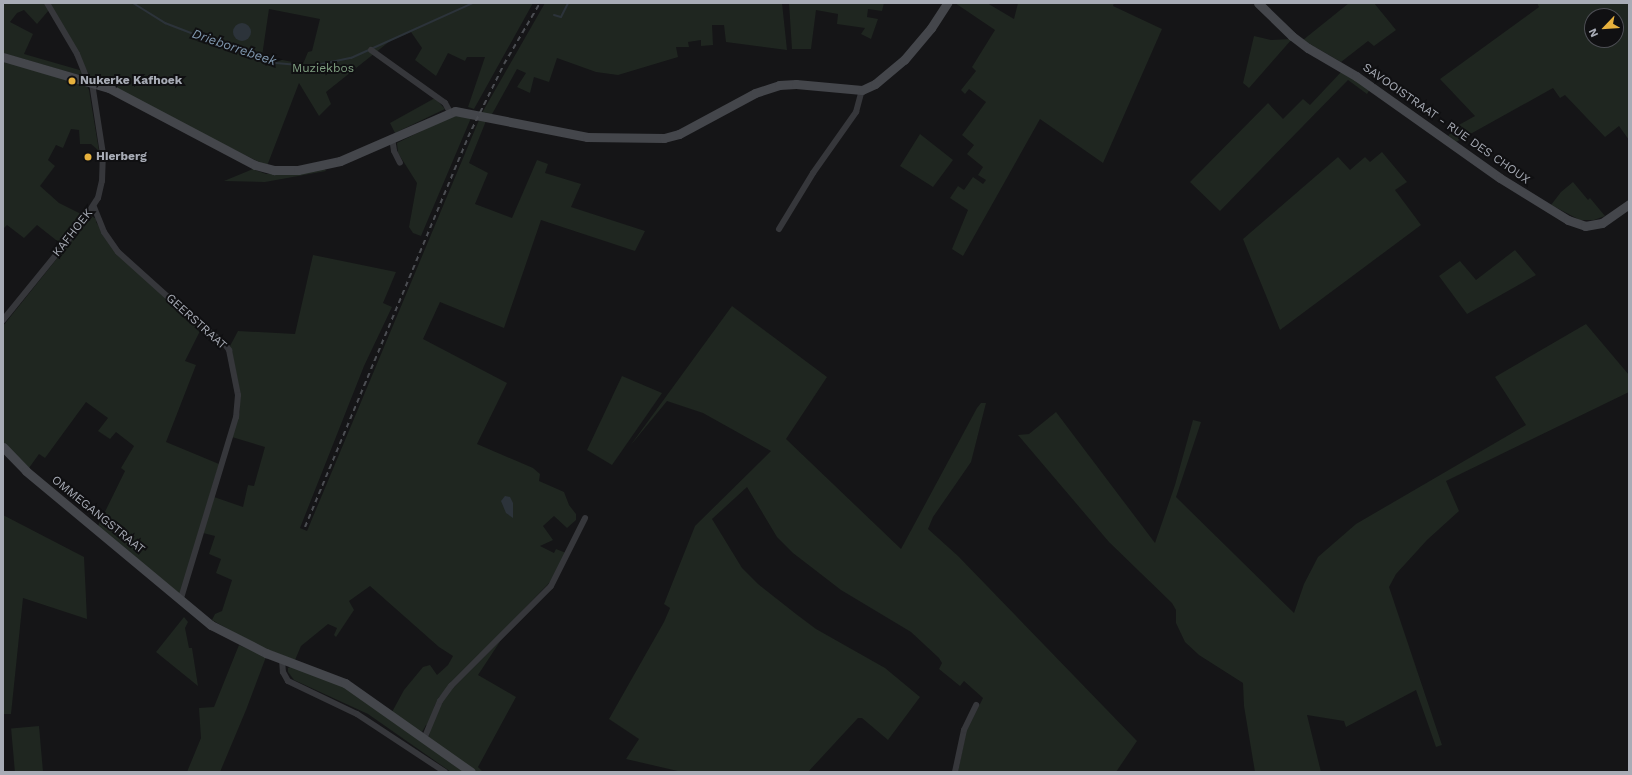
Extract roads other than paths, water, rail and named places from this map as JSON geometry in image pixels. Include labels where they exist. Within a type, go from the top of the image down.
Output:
[{"type":"main road","points":[[3,57],[91,83],[126,96],[244,160],[264,168],[298,170],[327,165],[450,112],[459,110],[485,118],[592,138],[664,138],[679,134],[755,93],[779,85],[796,84],[862,90],[875,84],[904,60],[931,28],[947,3]]},
{"type":"main road","name":"SAVOOISTRAAT - RUE DES CHOUX","points":[[1258,3],[1292,36],[1308,48],[1356,76],[1500,178],[1568,220],[1586,226],[1602,224],[1629,204]]},
{"type":"main road","name":"OMMEGANGSTRAAT","points":[[3,447],[26,471],[217,628],[282,659],[346,683],[471,772]]},
{"type":"street","points":[[47,3],[77,54],[91,83]]},
{"type":"street","points":[[371,50],[445,103],[450,112]]},
{"type":"street","name":"KAFHOEK","points":[[3,320],[94,207],[102,181],[103,154],[91,83]]},
{"type":"street","points":[[779,229],[812,173],[856,112],[862,90]]},
{"type":"street","points":[[392,138],[394,151],[400,163]]},
{"type":"street","name":"GEERSTRAAT","points":[[94,207],[107,236],[118,252],[189,316],[224,343],[229,350],[238,395],[236,417],[181,598]]},
{"type":"street","points":[[424,740],[440,701],[451,686],[551,586],[585,518]]},
{"type":"street","points":[[282,659],[282,672],[288,681],[357,714],[445,772]]},
{"type":"street","points":[[955,772],[964,730],[976,705]]},
{"type":"waterway","name":"Drieborrebeek","points":[[133,3],[165,23],[240,52],[276,63],[312,66],[351,58],[473,3]]},
{"type":"waterway","name":"Drieborrebeek","points":[[554,15],[561,17],[568,3]]},
{"type":"railway","points":[[305,527],[468,137],[504,64],[540,3]]},
{"type":"place","name":"Nukerke Kafhoek","points":[[72,81]]},
{"type":"place","name":"Hierberg","points":[[88,157]]},
{"type":"park label","name":"Muziekbos","points":[[323,69]]}]
